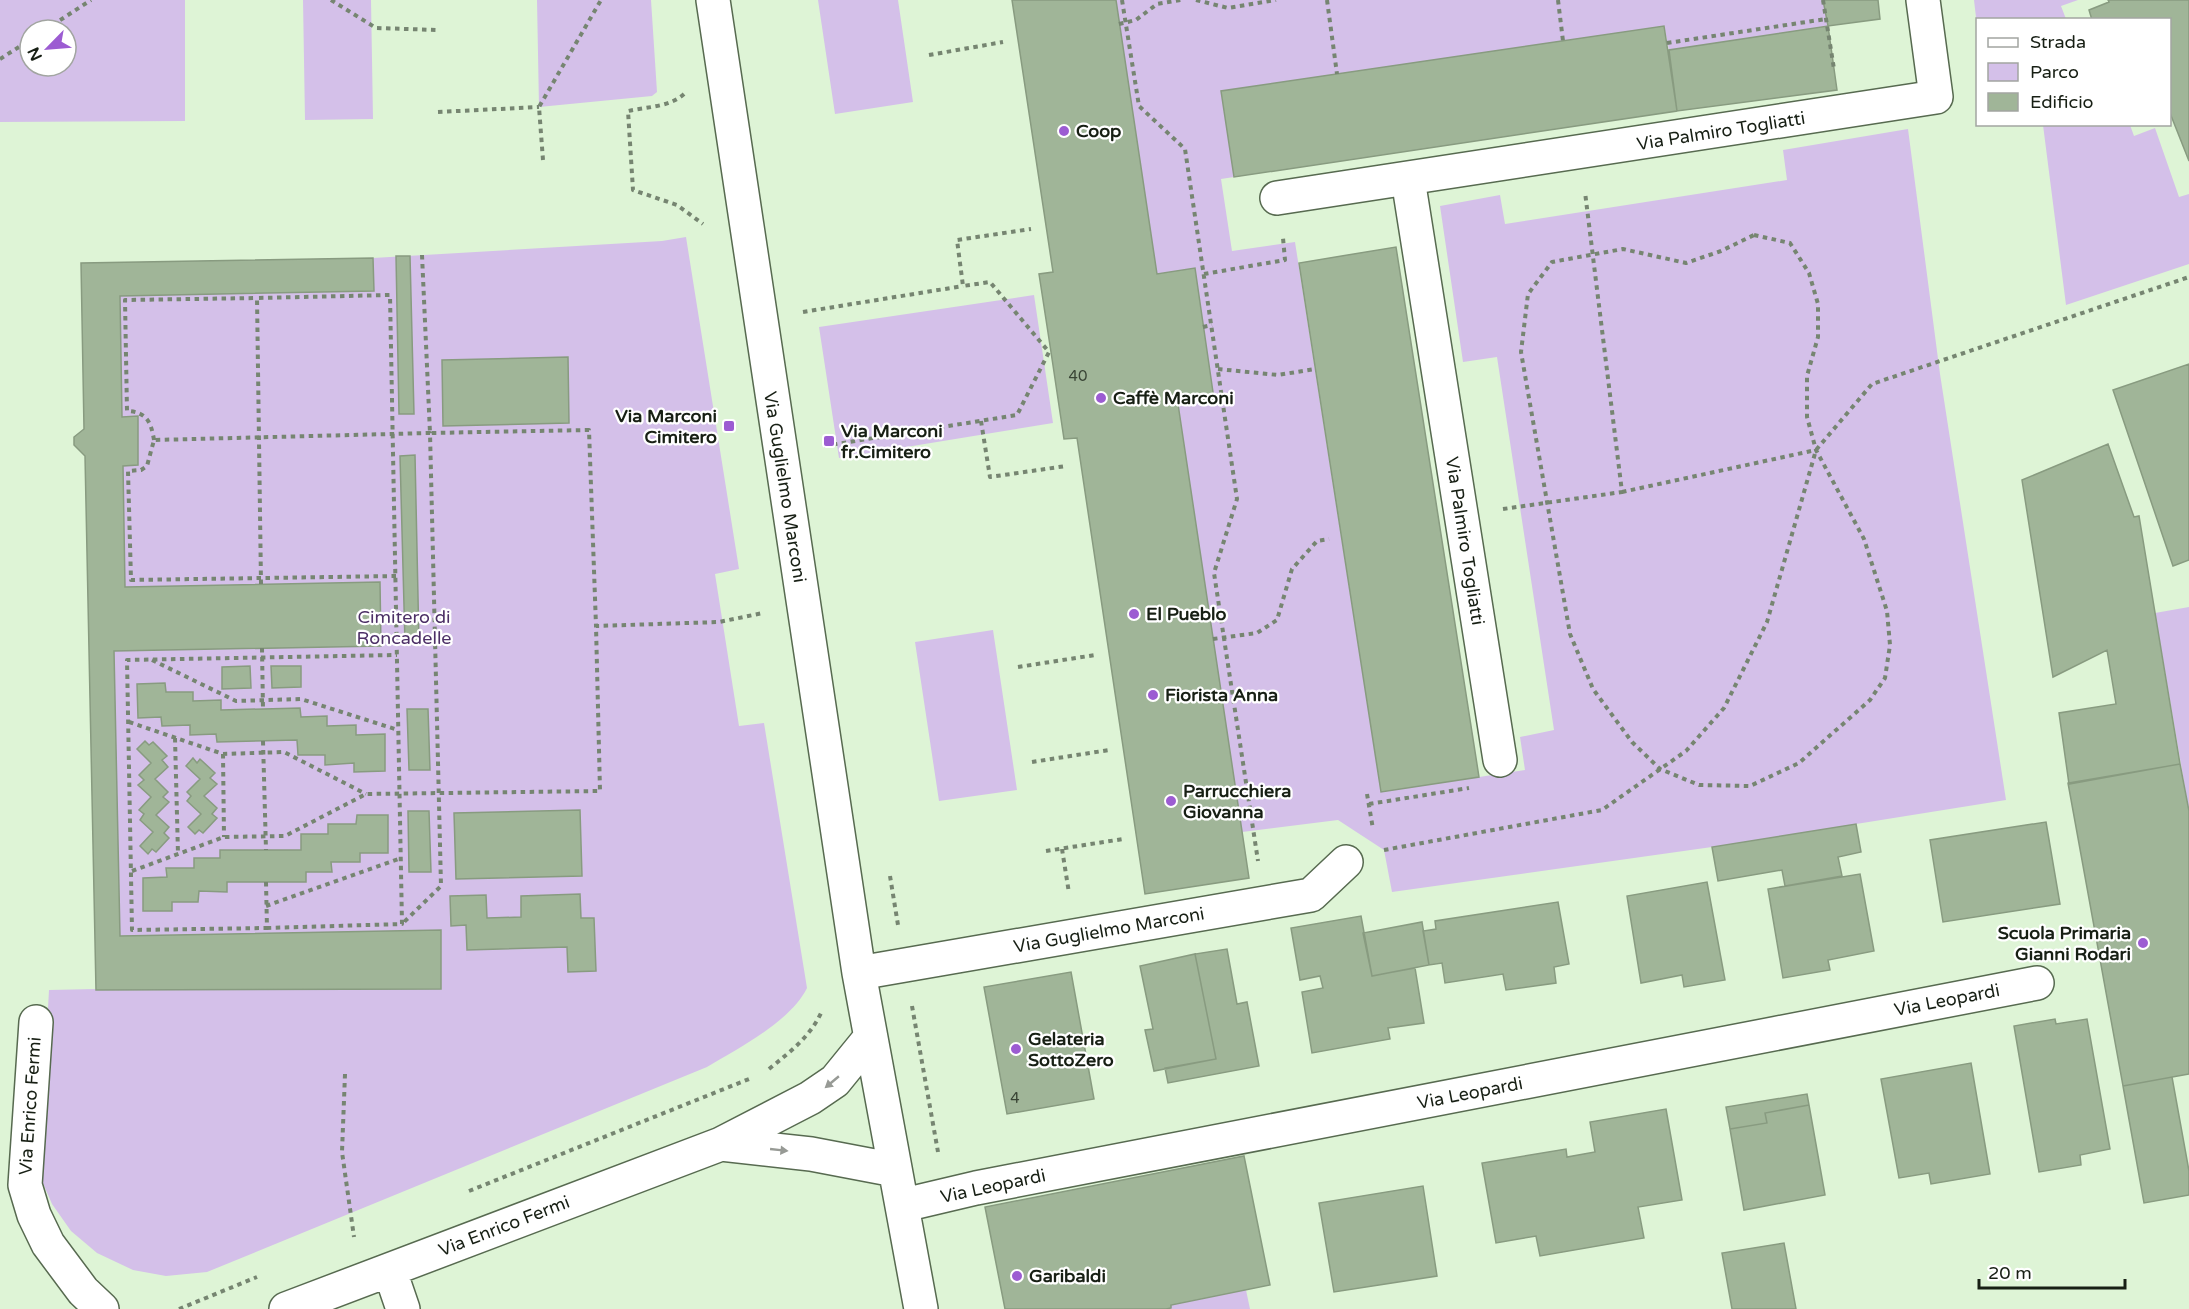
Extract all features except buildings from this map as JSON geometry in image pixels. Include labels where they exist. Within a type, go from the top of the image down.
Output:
[{"type":"street","name":"Via Guglielmo Marconi","points":[[713,0],[859,973],[895,1170],[904,1205],[921,1309]]},
{"type":"street","name":"Via Palmiro Togliatti","points":[[1277,198],[1936,97],[1923,0]]},
{"type":"street","name":"Via Palmiro Togliatti","points":[[1408,179],[1500,760]]},
{"type":"street","name":"Via Guglielmo Marconi","points":[[859,973],[1311,896],[1361,857]]},
{"type":"street","name":"Via Leopardi","points":[[904,1205],[976,1188],[2037,983]]},
{"type":"street","name":"Via Enrico Fermi","points":[[36,1022],[25,1185],[34,1215],[48,1244],[83,1291],[102,1309]]},
{"type":"street","name":"Via Enrico Fermi","points":[[286,1309],[721,1144],[810,1098],[835,1081],[870,1038]]},
{"type":"street","name":"Via Enrico Fermi","points":[[721,1144],[811,1154],[895,1170]]},
{"type":"street","points":[[390,1270],[403,1309]]},
{"type":"path","points":[[63,18],[91,0]]},
{"type":"path","points":[[331,0],[376,28],[436,30]]},
{"type":"path","points":[[543,160],[539,107],[601,0]]},
{"type":"path","points":[[1122,0],[1139,106],[1185,149],[1237,500],[1214,573],[1258,863]]},
{"type":"path","points":[[1119,24],[1136,20],[1157,4],[1181,0]]},
{"type":"path","points":[[1196,0],[1228,8],[1276,0]]},
{"type":"path","points":[[1327,0],[1337,74]]},
{"type":"path","points":[[1558,0],[1563,41]]},
{"type":"path","points":[[1823,0],[1841,112]]},
{"type":"path","points":[[1667,43],[1826,19]]},
{"type":"path","points":[[929,55],[1002,42]]},
{"type":"path","points":[[0,59],[18,48]]},
{"type":"path","points":[[690,88],[678,99],[628,111],[633,190],[691,212],[703,224],[707,233]]},
{"type":"path","points":[[438,112],[539,107]]},
{"type":"path","points":[[1579,153],[1595,253],[1622,492]]},
{"type":"path","points":[[1204,274],[1286,260],[1277,198]]},
{"type":"path","points":[[963,286],[957,240],[1031,229]]},
{"type":"path","points":[[1754,235],[1790,243],[1809,273],[1818,304],[1818,337],[1807,376],[1808,417],[1816,450],[1864,539],[1887,611],[1890,645],[1885,678],[1870,700],[1799,763],[1750,786],[1699,784],[1660,769],[1632,742],[1593,689],[1570,634],[1521,352],[1528,294],[1552,262],[1595,253],[1623,249],[1686,263],[1721,251],[1754,235]]},
{"type":"path","points":[[397,655],[127,660],[132,930],[402,924],[441,886],[430,434],[422,255]]},
{"type":"path","points":[[1367,794],[1369,804],[1361,857],[1602,810],[1686,752],[1724,708],[1767,622],[1816,450],[1872,384],[2189,277]]},
{"type":"path","points":[[803,312],[990,282],[1049,352],[1017,415],[823,446]]},
{"type":"path","points":[[396,576],[131,580],[128,471],[141,470],[147,466],[154,440],[152,425],[146,416],[139,411],[127,411],[125,300],[390,295],[396,576],[402,924]]},
{"type":"path","points":[[257,298],[261,584]]},
{"type":"path","points":[[1203,327],[1212,325]]},
{"type":"path","points":[[1218,369],[1278,375],[1315,369]]},
{"type":"path","points":[[981,421],[990,477],[1066,466]]},
{"type":"path","points":[[129,722],[223,754],[284,752],[366,794],[600,791],[589,430],[154,440]]},
{"type":"path","points":[[1461,515],[1622,492],[1816,450]]},
{"type":"path","points":[[1213,639],[1257,633],[1277,620],[1292,569],[1317,541],[1329,539]]},
{"type":"path","points":[[596,626],[719,622],[769,612]]},
{"type":"path","points":[[262,648],[263,709]]},
{"type":"path","points":[[1018,667],[1095,655]]},
{"type":"path","points":[[150,659],[237,701],[301,699],[398,730]]},
{"type":"path","points":[[176,738],[178,854]]},
{"type":"path","points":[[263,741],[266,850]]},
{"type":"path","points":[[1032,762],[1109,750]]},
{"type":"path","points":[[223,754],[224,837]]},
{"type":"path","points":[[1369,804],[1503,783],[1500,760]]},
{"type":"path","points":[[132,871],[224,837],[285,836],[366,794]]},
{"type":"path","points":[[1046,851],[1123,839]]},
{"type":"path","points":[[266,906],[401,858]]},
{"type":"path","points":[[266,882],[267,928]]},
{"type":"path","points":[[762,1074],[797,1047],[813,1030],[824,1005]]},
{"type":"path","points":[[345,1074],[342,1152],[354,1237]]},
{"type":"path","points":[[465,1193],[751,1078]]},
{"type":"path","points":[[343,1242],[365,1233]]},
{"type":"path","points":[[179,1309],[266,1273]]},
{"type":"green space","points":[[0,0],[185,0],[185,121],[0,122]]},
{"type":"green space","points":[[303,0],[371,0],[373,119],[305,120]]},
{"type":"green space","points":[[537,0],[651,0],[657,92],[652,96],[539,107]]},
{"type":"green space","points":[[818,0],[898,0],[913,102],[835,114]]},
{"type":"green space","points":[[1116,0],[1823,0],[1828,26],[1669,50],[1664,26],[1221,92],[1234,177],[1221,179],[1232,251],[1295,242],[1381,792],[1525,770],[1520,737],[1554,730],[1497,357],[1463,362],[1440,206],[1500,195],[1505,224],[1787,180],[1783,150],[1908,129],[1940,374],[2006,800],[1712,847],[1392,892],[1384,850],[1338,820],[1242,832],[1178,404],[1214,398],[1195,268],[1157,274]]},
{"type":"green space","points":[[1974,0],[2078,0],[2061,6],[2066,18],[1976,18]]},
{"type":"green space","points":[[2043,126],[2130,126],[2134,136],[2155,128],[2179,197],[2189,194],[2189,264],[2066,305]]},
{"type":"green space","name":"Cimitero di Roncadelle","points":[[686,237],[739,569],[715,574],[739,726],[764,723],[807,988],[789,1012],[777,1022],[707,1067],[207,1272],[166,1276],[133,1270],[97,1253],[71,1231],[52,1204],[39,1174],[49,990],[96,989],[85,456],[74,445],[74,437],[84,429],[81,263],[373,258],[662,241]]},
{"type":"green space","points":[[1034,295],[1053,423],[839,458],[819,327]]},
{"type":"green space","points":[[2189,607],[2189,811],[2155,613]]},
{"type":"green space","points":[[993,630],[1017,790],[939,801],[915,642]]},
{"type":"green space","points":[[1246,1290],[1250,1309],[1166,1309],[1171,1308],[1171,1305]]},
{"type":"place","name":"Coop","points":[[1064,131]]},
{"type":"place","name":"Caffè Marconi","points":[[1101,398]]},
{"type":"place","name":"Via Marconi Cimitero","points":[[729,426]]},
{"type":"place","name":"Via Marconi fr.Cimitero","points":[[829,441]]},
{"type":"place","name":"El Pueblo","points":[[1134,614]]},
{"type":"place","name":"Fiorista Anna","points":[[1153,695]]},
{"type":"place","name":"Parrucchiera Giovanna","points":[[1171,801]]},
{"type":"place","name":"Scuola Primaria Gianni Rodari","points":[[2143,943]]},
{"type":"place","name":"Gelateria SottoZero","points":[[1016,1049]]},
{"type":"place","name":"Garibaldi","points":[[1017,1276]]}]
